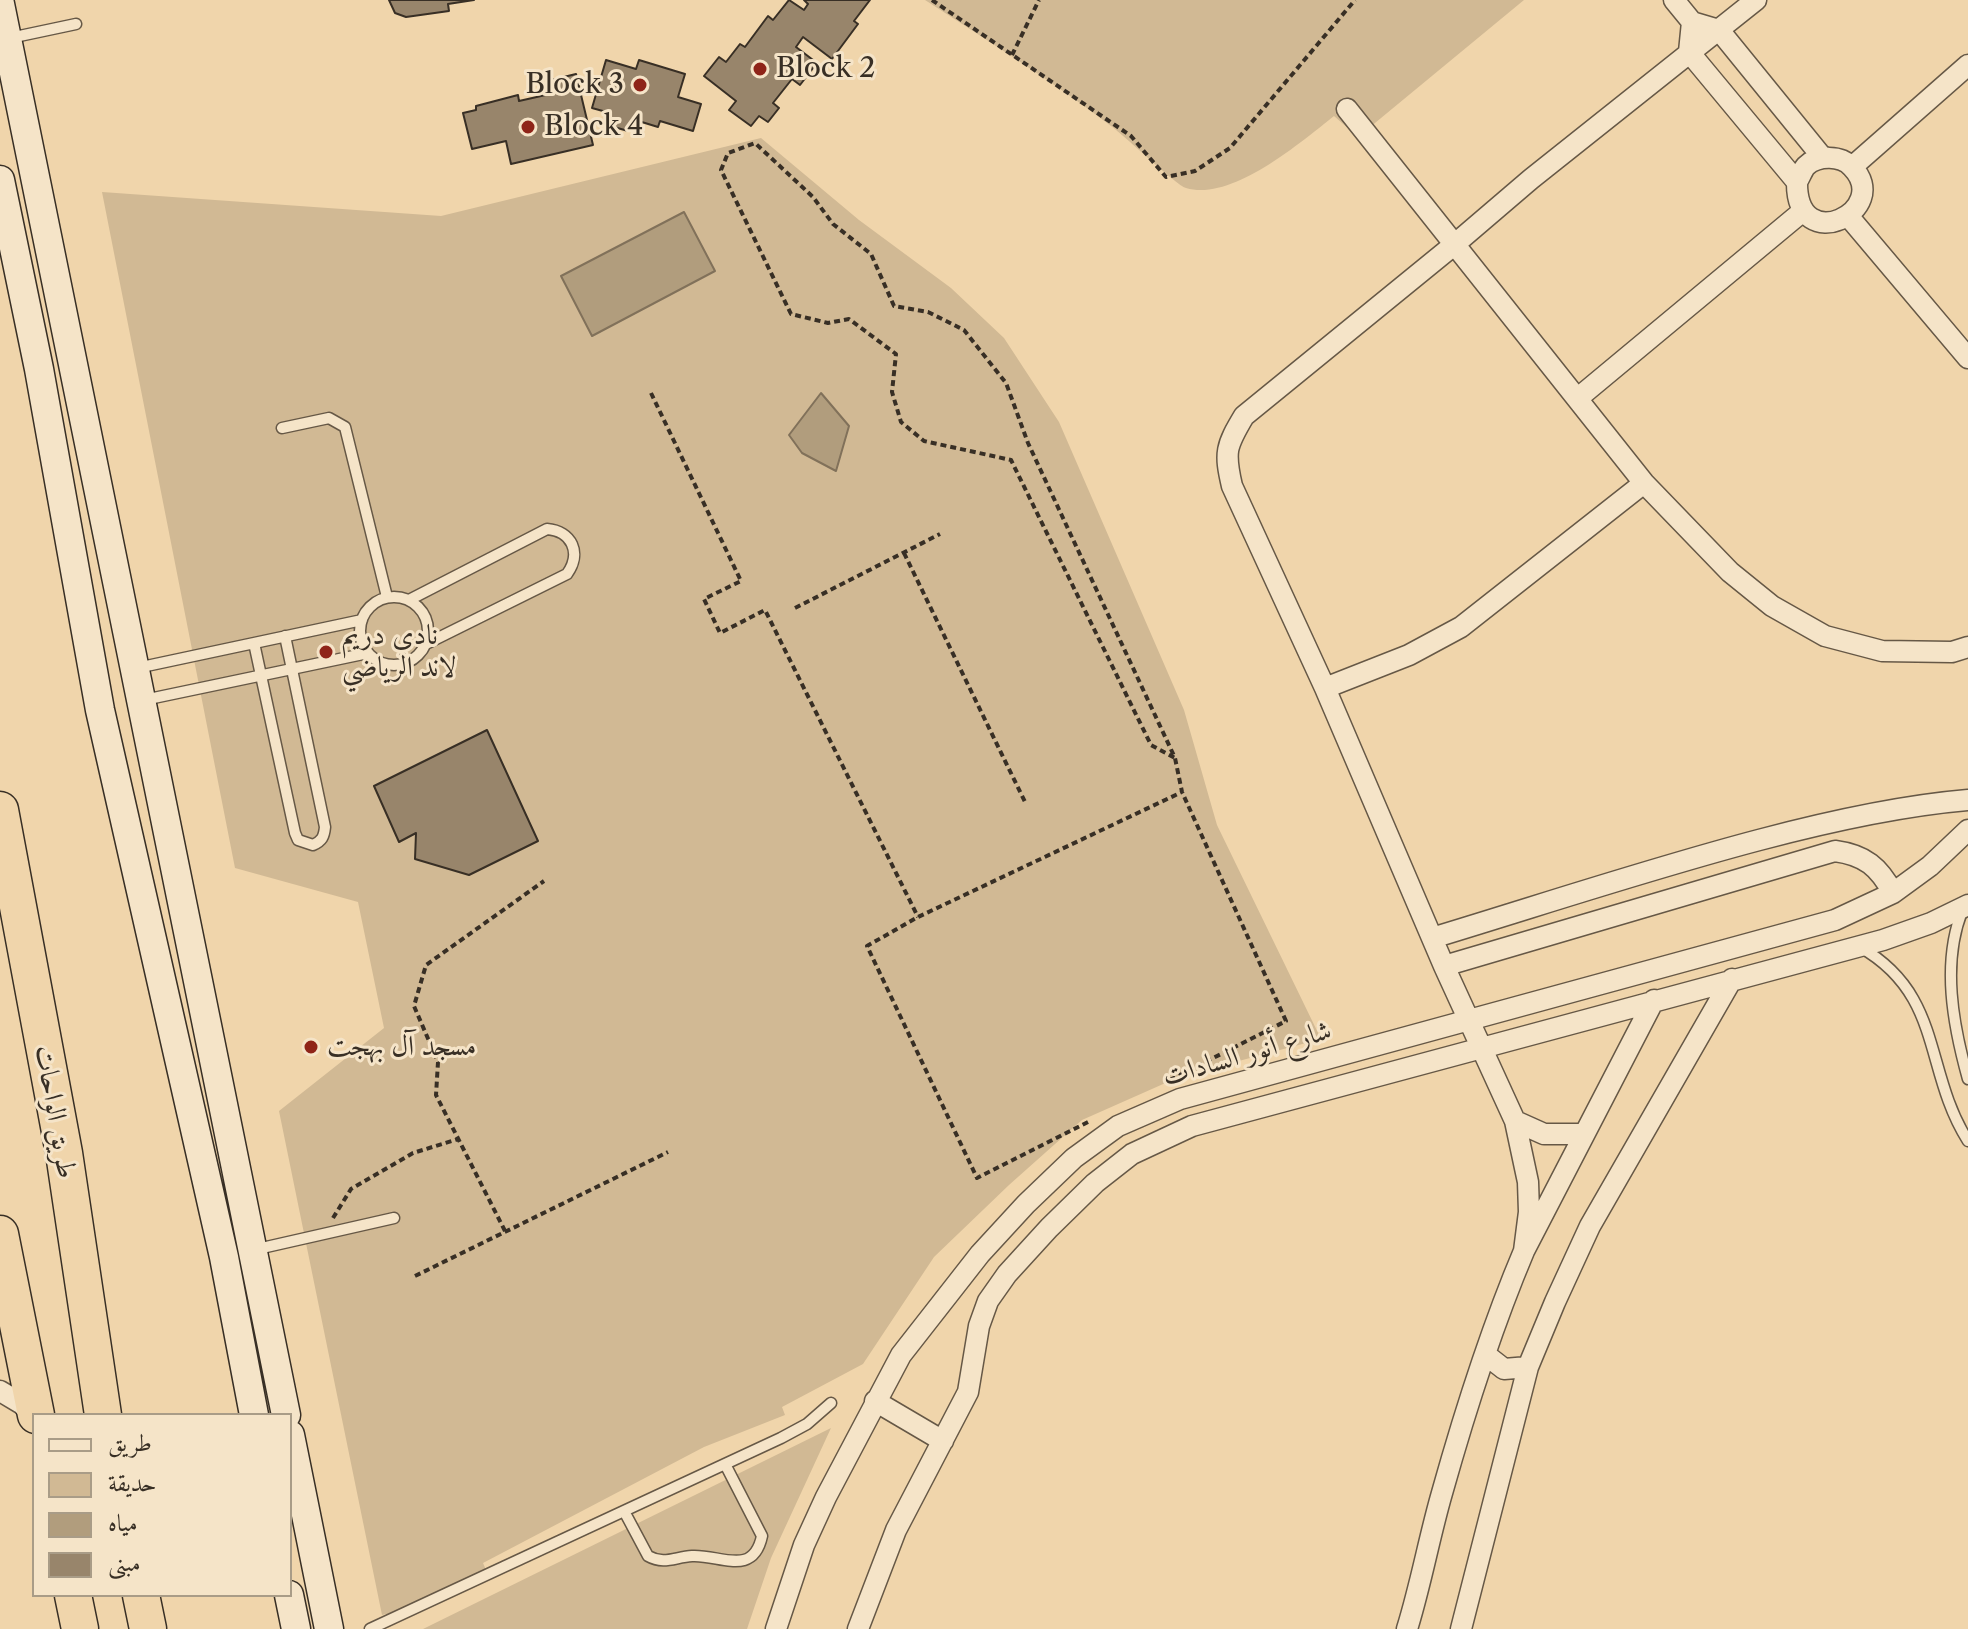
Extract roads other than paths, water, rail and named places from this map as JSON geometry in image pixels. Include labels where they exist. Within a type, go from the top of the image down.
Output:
[{"type":"highway","name":"طريق الواحات","points":[[0,810],[64,1153],[103,1413]]},
{"type":"highway","points":[[0,1234],[5,1286],[34,1413]]},
{"type":"highway","points":[[73,1597],[80,1629]]},
{"type":"highway","points":[[141,1597],[148,1629]]},
{"type":"street","points":[[1674,0],[1692,22],[1719,30],[1823,158]]},
{"type":"street","points":[[1524,1251],[1529,1212],[1528,1182],[1515,1121],[1444,966],[1325,688],[1232,486],[1225,459],[1244,416],[1531,179],[1756,0]]},
{"type":"street","points":[[0,4],[4,39],[136,669],[286,1413]]},
{"type":"street","points":[[1692,22],[1689,52],[1797,182]]},
{"type":"street","points":[[1852,167],[1968,65]]},
{"type":"street","points":[[1347,109],[1644,483],[1730,572],[1772,606],[1825,636],[1882,651],[1952,652],[1968,647]]},
{"type":"street","points":[[1823,158],[1838,158],[1852,167],[1861,183],[1860,202],[1849,217],[1833,223],[1817,221],[1803,211],[1797,197],[1797,182],[1806,166],[1823,158]]},
{"type":"street","points":[[0,180],[39,369],[100,710],[224,1257],[254,1413]]},
{"type":"street","points":[[1578,398],[1803,211]]},
{"type":"street","points":[[1849,217],[1968,358]]},
{"type":"street","points":[[1325,688],[1409,655],[1461,627],[1644,483]]},
{"type":"street","points":[[94,679],[136,669]]},
{"type":"street","points":[[100,710],[142,700]]},
{"type":"street","points":[[1432,938],[1722,850],[1897,809],[1968,800]]},
{"type":"street","points":[[1828,824],[1835,851]]},
{"type":"street","name":"شارع أنور السادات","points":[[776,1629],[810,1533],[901,1355],[980,1254],[1026,1204],[1074,1158],[1118,1126],[1180,1099],[1835,920],[1893,893],[1930,866],[1968,830]]},
{"type":"street","points":[[1444,966],[1835,851],[1854,853],[1869,860],[1884,875],[1893,893]]},
{"type":"street","name":"شارع أنور السادات","points":[[858,1629],[896,1530],[968,1392],[979,1326],[994,1292],[1049,1228],[1095,1183],[1132,1154],[1192,1126],[1859,946],[1907,932],[1966,906]]},
{"type":"street","points":[[1461,1629],[1528,1367],[1590,1226],[1732,979]]},
{"type":"street","points":[[1407,1629],[1441,1496],[1506,1294],[1524,1251],[1654,1000]]},
{"type":"street","points":[[1515,1121],[1544,1134],[1584,1134]]},
{"type":"street","points":[[1486,1355],[1504,1369],[1528,1367]]},
{"type":"street","points":[[0,1391],[32,1413]]},
{"type":"street","points":[[875,1401],[943,1441]]},
{"type":"street","points":[[292,1445],[329,1629]]},
{"type":"street","points":[[289,1597],[296,1629]]},
{"type":"lane","points":[[4,39],[76,24]]},
{"type":"lane","points":[[282,428],[329,418],[345,427],[387,597]]},
{"type":"lane","points":[[409,600],[547,529],[561,532],[572,542],[575,558],[567,574],[426,644],[413,659],[395,665],[385,664],[368,653],[361,637],[362,620],[371,605],[387,597],[409,600],[417,605],[428,623],[426,644]]},
{"type":"lane","points":[[136,669],[362,620]]},
{"type":"lane","points":[[254,643],[295,833],[298,840],[313,845],[325,835],[325,827],[285,636]]},
{"type":"lane","points":[[142,700],[368,653]]},
{"type":"lane","points":[[1966,906],[1953,938],[1950,970],[1968,1079]]},
{"type":"lane","points":[[1859,946],[1897,975],[1916,1001],[1929,1030],[1944,1092],[1968,1141]]},
{"type":"lane","points":[[224,1257],[394,1218]]},
{"type":"lane","points":[[370,1629],[807,1424],[831,1403]]},
{"type":"lane","points":[[624,1511],[648,1556],[653,1559],[665,1561],[689,1556],[729,1562],[746,1559],[755,1553],[762,1536],[725,1464]]},
{"type":"water","points":[[684,212],[715,271],[592,336],[561,276]]},
{"type":"water","points":[[821,393],[849,426],[836,471],[802,453],[789,435]]},
{"type":"place","name":"Block 2","points":[[760,69]]},
{"type":"place","name":"Block 3","points":[[640,85]]},
{"type":"place","name":"Block 4","points":[[528,127]]},
{"type":"place","name":"نادي دريم لاند الرياضي","points":[[326,652]]},
{"type":"place","name":"مسجد آل بهجت","points":[[311,1047]]}]
